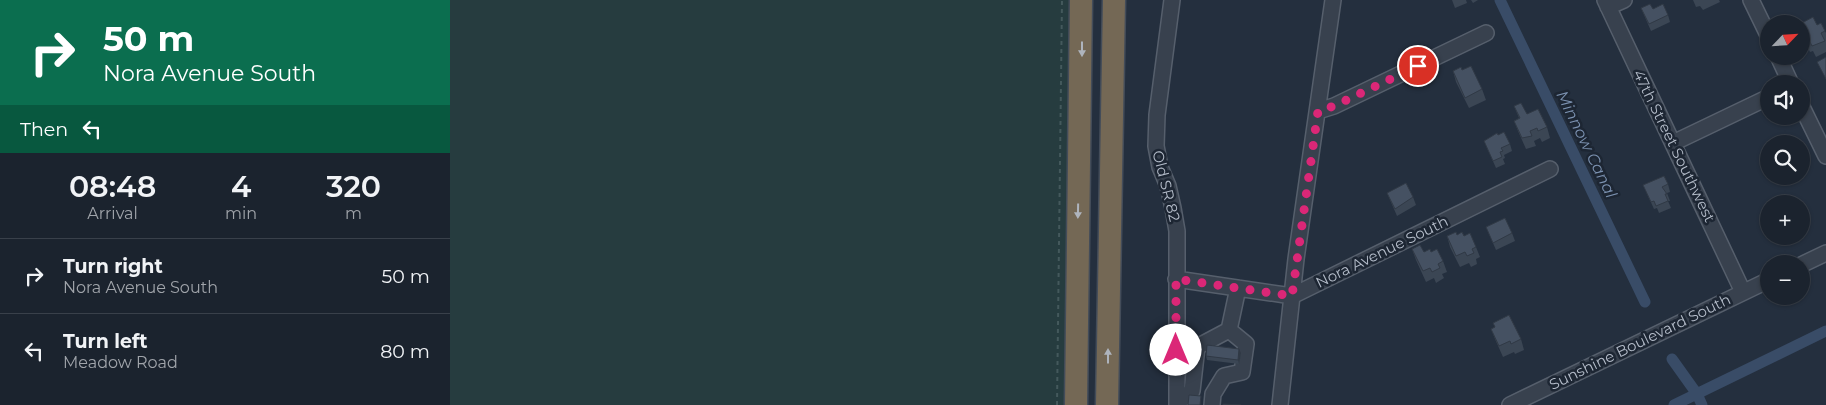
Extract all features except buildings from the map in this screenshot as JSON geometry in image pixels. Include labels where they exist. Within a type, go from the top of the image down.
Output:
[{"type":"highway","points":[[1076,405],[1082,0]]},
{"type":"highway","points":[[1099,0],[1099,144],[1110,175]]},
{"type":"highway","points":[[1107,405],[1114,0]]},
{"type":"street","name":"Old SR 82","points":[[1172,0],[1157,115],[1156,146],[1160,167],[1168,186],[1177,231],[1177,404]]},
{"type":"street","points":[[1280,405],[1292,296],[1333,0]]},
{"type":"street","points":[[1607,4],[1624,0]]},
{"type":"street","points":[[1751,0],[1760,18]]},
{"type":"street","name":"47th Street Southwest","points":[[1607,4],[1743,292]]},
{"type":"street","points":[[1318,111],[1334,106],[1486,33]]},
{"type":"street","points":[[1673,143],[1760,101]]},
{"type":"street","points":[[1810,123],[1826,156]]},
{"type":"street","name":"Nora Avenue South","points":[[1292,296],[1550,169]]},
{"type":"street","points":[[1810,261],[1826,253]]},
{"type":"street","points":[[1176,279],[1292,296]]},
{"type":"street","name":"Sunshine Boulevard South","points":[[1510,405],[1760,284]]},
{"type":"street","points":[[1177,404],[1192,391],[1197,347],[1229,330],[1238,288]]},
{"type":"street","points":[[1192,391],[1213,400],[1224,376],[1242,372],[1246,344],[1229,330]]},
{"type":"path","points":[[1058,405],[1062,0]]},
{"type":"green space","points":[[450,0],[1076,0],[1070,405],[450,405]]},
{"type":"waterway","name":"Minnow Canal","points":[[1500,0],[1645,302]]},
{"type":"waterway","points":[[1674,405],[1826,331]]},
{"type":"waterway","name":"Minnow Canal","points":[[1672,359],[1697,394],[1702,405]]},
{"type":"route","points":[[1176,350],[1176,279],[1292,296],[1318,111],[1334,106],[1418,66]]}]
